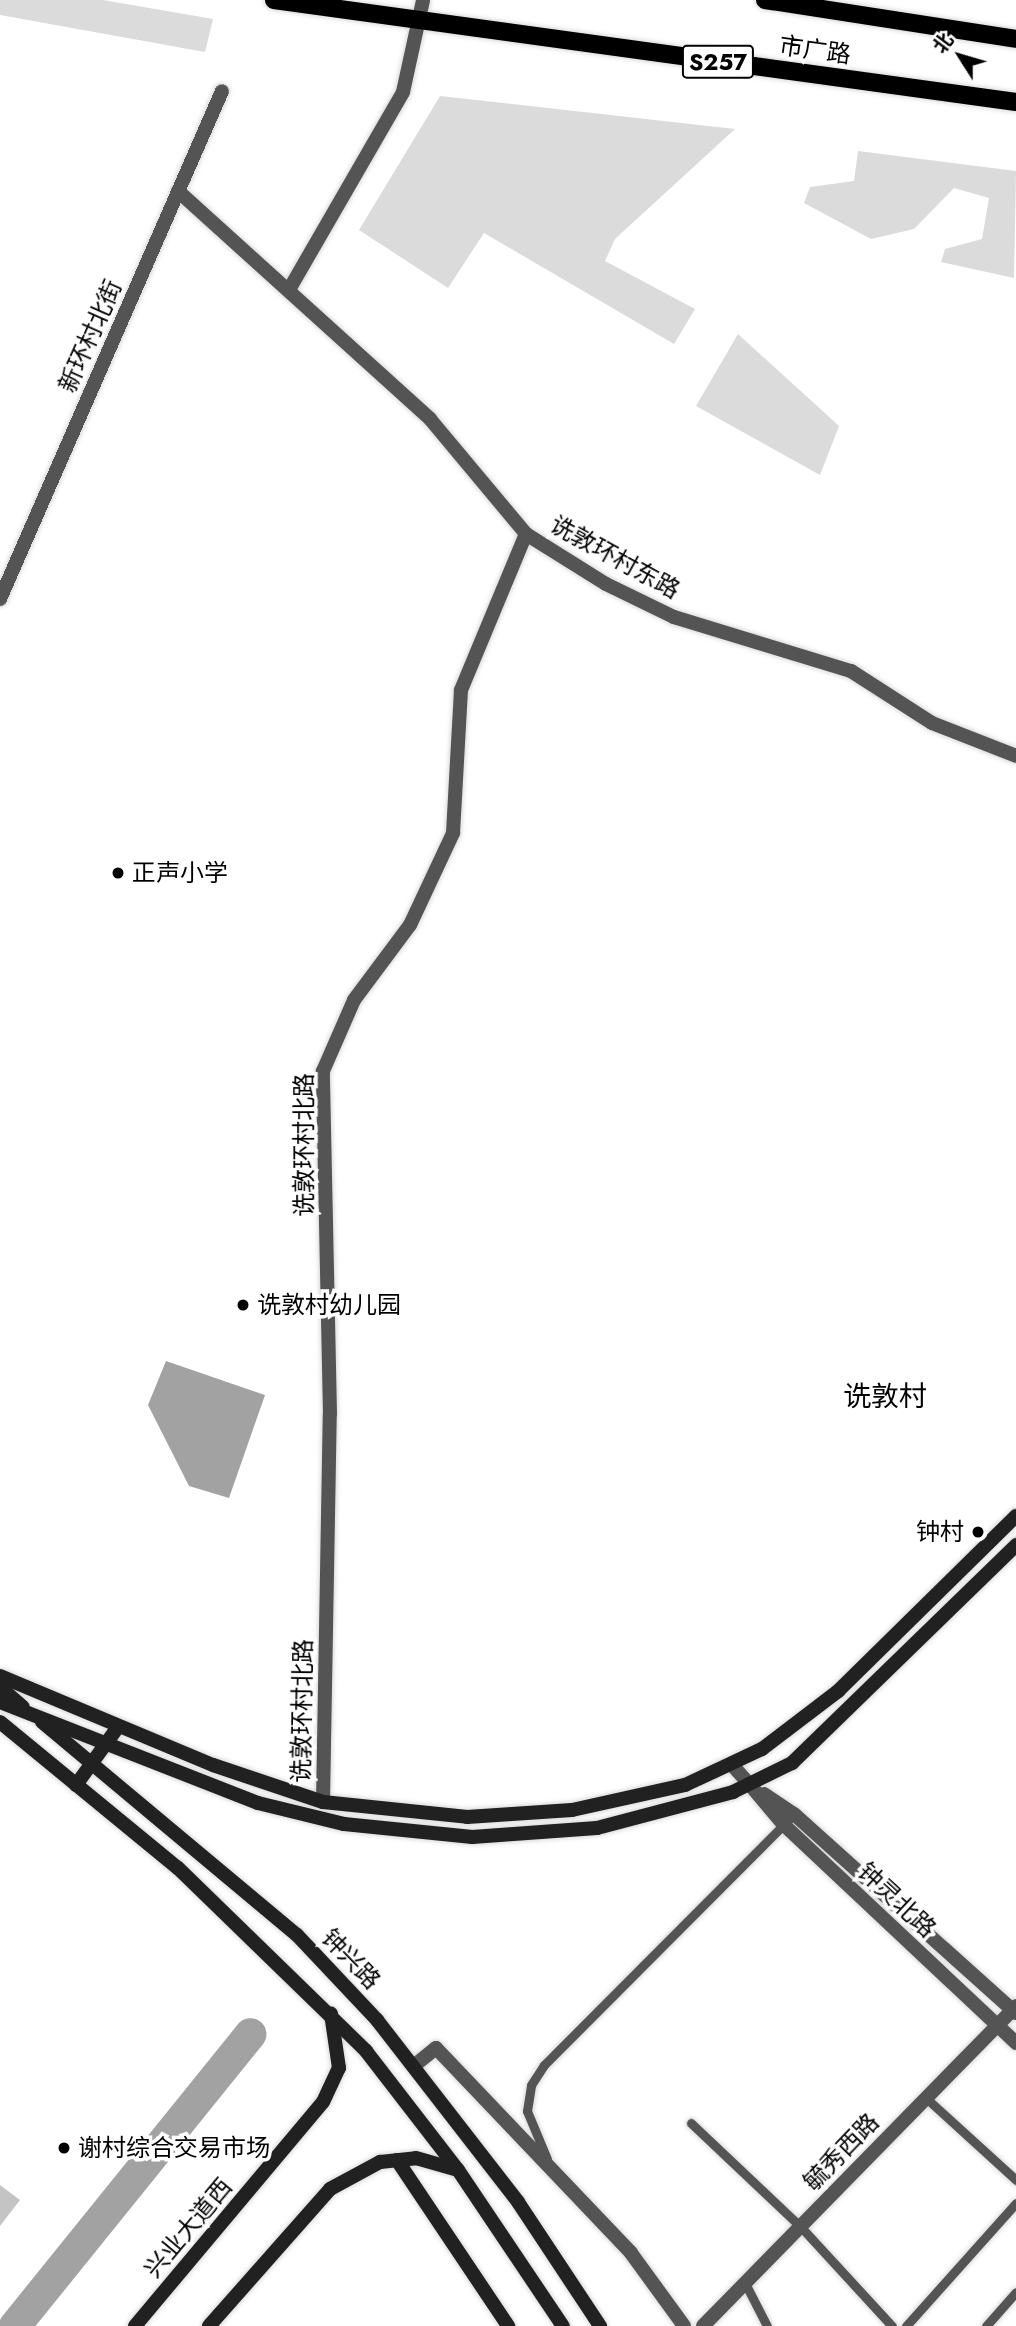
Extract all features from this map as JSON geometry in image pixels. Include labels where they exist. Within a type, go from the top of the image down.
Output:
[{"type":"main road","name":"市广路","points":[[274,0],[1016,102]]},
{"type":"main road","name":"市广路","points":[[765,0],[1016,38]]},
{"type":"main road","points":[[0,1676],[118,1727],[323,1802],[381,1812],[509,1816],[628,1799],[733,1766],[794,1727],[838,1690],[1016,1516]]},
{"type":"main road","points":[[0,1702],[106,1744],[300,1814],[384,1830],[472,1837],[597,1828],[751,1786],[792,1763],[833,1728],[1016,1545]]},
{"type":"main road","name":"钟兴路","points":[[0,1687],[297,1935],[415,2066],[518,2202],[600,2326]]},
{"type":"main road","points":[[0,1722],[178,1868],[330,2013],[458,2170],[563,2326]]},
{"type":"main road","points":[[76,1785],[118,1727]]},
{"type":"main road","name":"兴业大道西","points":[[135,2326],[323,2102],[339,2068],[330,2013]]},
{"type":"main road","points":[[397,2160],[508,2326]]},
{"type":"main road","points":[[209,2326],[330,2189],[380,2162],[434,2161],[458,2170]]},
{"type":"street","points":[[290,288],[404,92],[423,0]]},
{"type":"street","name":"新环村北街","points":[[0,599],[222,90]]},
{"type":"street","name":"诜敦环村东路","points":[[178,191],[290,288],[430,419],[526,534],[606,584],[674,617],[851,671],[932,723],[1016,755]]},
{"type":"street","name":"诜敦环村北路","points":[[323,1802],[330,1414],[323,1071],[354,999],[410,925],[453,833],[461,690],[526,534]]},
{"type":"street","name":"钟灵北路","points":[[733,1766],[788,1819],[1015,2010]]},
{"type":"street","name":"钟灵北路","points":[[788,1819],[1016,2043]]},
{"type":"street","name":"毓秀西路","points":[[703,2326],[997,2025],[1015,2010]]},
{"type":"street","points":[[415,2066],[436,2048],[631,2253],[684,2326]]},
{"type":"lane","points":[[552,2170],[527,2111],[531,2085],[544,2065],[788,1819]]},
{"type":"lane","points":[[926,2098],[1016,2180]]},
{"type":"lane","points":[[691,2123],[800,2226],[892,2326]]},
{"type":"lane","points":[[906,2326],[1016,2203]]},
{"type":"lane","points":[[745,2283],[767,2326]]},
{"type":"lane","points":[[986,2326],[1016,2292]]},
{"type":"shaded area","points":[[0,0],[103,0],[213,19],[205,52],[0,15]]},
{"type":"shaded area","points":[[440,96],[735,129],[615,239],[605,261],[695,309],[674,344],[484,233],[448,288],[359,230]]},
{"type":"shaded area","points":[[858,151],[1016,171],[1014,278],[941,262],[945,249],[982,239],[989,198],[954,188],[914,229],[871,239],[804,203],[810,187],[854,181]]},
{"type":"shaded area","points":[[738,334],[839,426],[820,475],[696,406]]},
{"type":"shaded area","points":[[166,1361],[265,1395],[229,1498],[189,1486],[148,1405]]},
{"type":"building","points":[[0,2185],[20,2200],[0,2226]]},
{"type":"waterway","points":[[15,2326],[251,2034]]},
{"type":"place","name":"正声小学","points":[[118,873]]},
{"type":"place","name":"诜敦村幼儿园","points":[[243,1305]]},
{"type":"place","name":"钟村","points":[[978,1532]]},
{"type":"place","name":"谢村综合交易市场","points":[[64,2148]]},
{"type":"district","name":"诜敦村","points":[[885,1397]]}]
